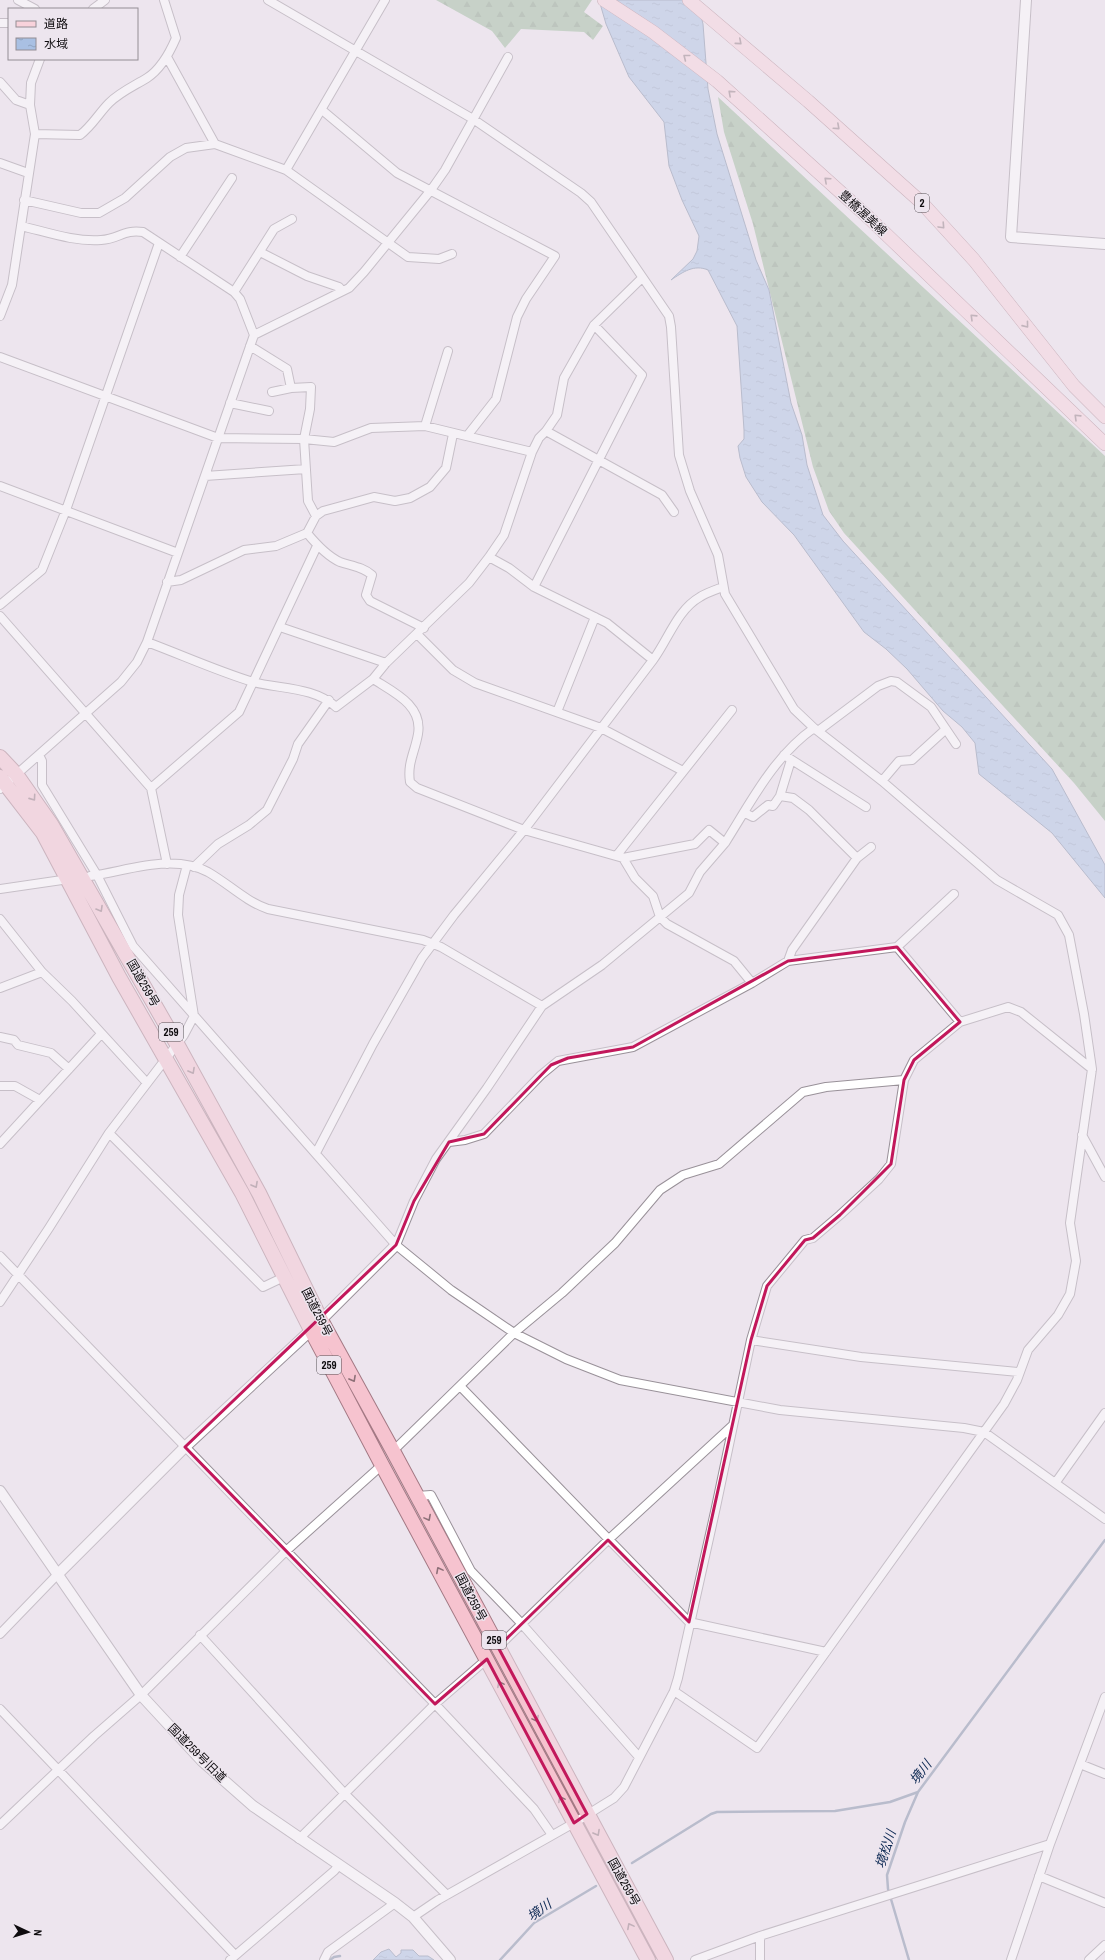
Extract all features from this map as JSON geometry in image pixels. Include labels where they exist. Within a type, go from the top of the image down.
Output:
[{"type":"highway","name":"国道259号","points":[[0,757],[6,781],[43,834],[119,977],[242,1193],[284,1277],[316,1325],[393,1451],[666,1960]]},
{"type":"highway","name":"国道259号","points":[[6,781],[51,824],[177,1044],[259,1193],[316,1325],[382,1465],[648,1960]]},
{"type":"main road","name":"豊橋渥美線","points":[[604,0],[653,32],[717,81],[868,217],[1105,444]]},
{"type":"main road","name":"2","points":[[689,0],[710,16],[922,203],[974,260],[1074,386],[1105,417]]},
{"type":"street","points":[[18,0],[33,8]]},
{"type":"street","points":[[94,8],[104,0]]},
{"type":"street","points":[[35,134],[80,135],[110,102],[134,84],[148,77],[167,57],[176,38],[164,0]]},
{"type":"street","points":[[268,0],[473,119],[582,193],[591,202],[669,316],[671,327],[679,455],[690,490],[718,555],[725,594],[794,709],[816,730],[882,782],[997,880],[1058,915],[1069,935],[1084,1014],[1092,1069],[1070,1223],[1076,1261],[1070,1294],[1058,1314],[1028,1350],[1004,1404],[757,1748],[674,1691]]},
{"type":"street","points":[[286,170],[385,0]]},
{"type":"street","points":[[1026,0],[1011,237],[1105,244]]},
{"type":"street","points":[[167,57],[215,144]]},
{"type":"street","points":[[254,335],[348,288],[364,272],[431,190],[445,170],[508,57]]},
{"type":"street","points":[[0,316],[12,285],[35,134],[30,105],[31,83],[40,60]]},
{"type":"street","points":[[0,82],[16,100],[30,105]]},
{"type":"street","points":[[322,110],[384,164],[397,173],[555,256],[526,299],[517,317],[496,399],[467,436]]},
{"type":"street","points":[[24,200],[81,213],[99,213],[125,198],[170,157],[186,148],[215,144],[286,170],[408,257],[439,259],[452,254]]},
{"type":"street","points":[[0,163],[28,173]]},
{"type":"street","points":[[180,257],[232,178]]},
{"type":"street","points":[[234,292],[274,229],[292,219]]},
{"type":"street","points":[[6,781],[39,755],[121,682],[137,662],[147,642],[254,335],[240,299],[234,292],[143,232],[131,230],[113,239],[82,240],[21,226]]},
{"type":"street","points":[[0,605],[42,570],[66,510],[159,243]]},
{"type":"street","points":[[260,252],[307,276],[339,287],[342,291]]},
{"type":"street","points":[[147,642],[254,682],[294,689],[329,700],[336,707],[373,679],[386,663],[469,583],[489,557],[504,535],[532,452],[539,438],[546,431],[559,408],[564,378],[594,325],[642,278]]},
{"type":"street","points":[[534,587],[642,375],[594,325]]},
{"type":"street","points":[[250,346],[287,369],[291,388]]},
{"type":"street","points":[[425,426],[448,352]]},
{"type":"street","points":[[0,358],[218,438],[304,439],[334,442],[371,428],[425,426],[532,452]]},
{"type":"street","points":[[272,392],[291,388],[311,387],[310,408],[304,439],[308,502],[316,516]]},
{"type":"street","points":[[230,403],[269,411]]},
{"type":"street","points":[[546,431],[662,495],[674,512]]},
{"type":"street","points":[[167,582],[181,580],[244,550],[276,546],[307,533],[316,516],[323,511],[374,498],[395,501],[410,498],[430,487],[446,468],[453,434]]},
{"type":"street","points":[[205,476],[306,469]]},
{"type":"street","points":[[0,486],[178,553]]},
{"type":"street","points":[[307,533],[317,546],[338,561],[366,570],[372,575],[366,595],[370,601],[424,628]]},
{"type":"street","points":[[151,788],[239,712],[317,546]]},
{"type":"street","points":[[489,557],[510,568],[534,587],[607,623],[654,660]]},
{"type":"street","points":[[316,1153],[373,1044],[432,944],[524,830],[654,660],[679,618],[699,597],[723,587]]},
{"type":"street","points":[[0,616],[86,712],[151,788],[167,864]]},
{"type":"street","points":[[557,712],[595,617]]},
{"type":"street","points":[[280,627],[386,663]]},
{"type":"street","points":[[417,634],[453,670],[475,683],[601,728],[683,771]]},
{"type":"street","points":[[373,679],[405,700],[413,708],[418,725],[418,734],[408,770],[410,782],[417,788],[524,830],[620,856],[695,844],[708,830],[726,843]]},
{"type":"street","points":[[0,1634],[185,1447],[316,1325],[396,1245],[414,1201],[436,1159],[487,1088],[542,1006],[602,965],[689,893],[700,872],[726,843],[767,777],[797,740],[816,730],[878,686],[890,681],[898,682],[931,707],[956,744]]},
{"type":"street","points":[[0,1302],[109,1133],[177,1044],[194,1016],[178,915],[179,895],[190,866],[218,844],[249,825],[267,810],[293,759],[298,744],[329,700]]},
{"type":"street","points":[[620,856],[683,771],[732,710]]},
{"type":"street","points":[[882,782],[899,761],[912,760],[946,728]]},
{"type":"street","points":[[39,755],[42,761],[42,785],[133,946],[396,1245],[451,1290],[514,1333],[566,1359],[620,1380],[780,1410],[964,1428],[984,1432],[1056,1482],[1105,1519]]},
{"type":"street","points":[[784,755],[866,807]]},
{"type":"street","points":[[744,813],[753,817],[768,805],[773,806],[780,796],[791,760]]},
{"type":"street","points":[[780,796],[793,798],[809,810],[857,858]]},
{"type":"street","points":[[788,961],[792,950],[857,858],[871,847]]},
{"type":"street","points":[[620,856],[635,878],[653,896],[660,917],[667,924],[734,961],[752,983]]},
{"type":"street","points":[[93,875],[182,863],[208,872],[249,901],[268,909],[404,936],[432,944],[542,1006]]},
{"type":"street","points":[[0,889],[62,880]]},
{"type":"street","points":[[449,1142],[465,1140],[484,1134],[541,1075],[558,1061],[633,1047],[752,983],[788,961],[897,947],[954,894]]},
{"type":"street","points":[[0,919],[42,972],[72,1001],[147,1083]]},
{"type":"street","points":[[897,947],[960,1022]]},
{"type":"street","points":[[0,988],[42,972]]},
{"type":"street","points":[[413,1917],[447,1895],[574,1823],[614,1798],[624,1787],[674,1691],[716,1507],[750,1340],[767,1286],[805,1240],[813,1238],[840,1215],[879,1179],[891,1164],[904,1080],[914,1060],[960,1022],[1008,1007],[1021,1012],[1092,1069]]},
{"type":"street","points":[[1,1140],[101,1034]]},
{"type":"street","points":[[0,1038],[14,1040],[18,1045],[51,1053],[69,1069]]},
{"type":"street","points":[[393,1451],[514,1333],[562,1293],[615,1243],[660,1190],[683,1175],[719,1164],[803,1092],[826,1087],[904,1080]]},
{"type":"street","points":[[0,1086],[15,1086],[40,1100]]},
{"type":"street","points":[[109,1133],[263,1287],[284,1277]]},
{"type":"street","points":[[1082,1135],[1105,1177]]},
{"type":"street","points":[[0,1256],[435,1704],[534,1810],[552,1835]]},
{"type":"street","points":[[750,1340],[861,1357],[1019,1372]]},
{"type":"street","points":[[460,1386],[689,1622],[826,1652]]},
{"type":"street","points":[[1056,1482],[1105,1413]]},
{"type":"street","points":[[498,1647],[608,1540],[732,1426]]},
{"type":"street","points":[[0,1825],[141,1695],[200,1635],[286,1552],[382,1465]]},
{"type":"street","name":"国道259号旧道","points":[[0,1491],[141,1695],[202,1761],[254,1806],[299,1839],[395,1903],[413,1917],[450,1960]]},
{"type":"street","points":[[417,1496],[431,1496],[471,1571],[521,1623],[639,1757]]},
{"type":"street","points":[[200,1635],[345,1794],[447,1895]]},
{"type":"street","points":[[299,1839],[435,1704],[487,1659]]},
{"type":"street","points":[[1011,1960],[1050,1844],[1105,1697]]},
{"type":"street","points":[[0,1709],[59,1769],[233,1958],[334,1871],[339,1865]]},
{"type":"street","points":[[1080,1764],[1105,1774]]},
{"type":"street","points":[[695,1960],[760,1936],[1050,1844]]},
{"type":"street","points":[[1039,1876],[1105,1903]]},
{"type":"street","points":[[324,1960],[328,1952],[395,1903]]},
{"type":"street","points":[[760,1936],[760,1960]]},
{"type":"street","points":[[1089,1960],[1105,1945]]},
{"type":"highlighted area","points":[[897,947],[960,1022],[914,1060],[904,1080],[891,1164],[840,1215],[813,1238],[805,1240],[767,1286],[751,1340],[689,1622],[608,1540],[498,1647],[587,1814],[574,1823],[487,1659],[435,1704],[185,1447],[396,1245],[414,1201],[449,1142],[484,1134],[551,1065],[568,1058],[633,1047],[788,961]]},
{"type":"green space","points":[[436,0],[592,0],[584,12],[603,26],[593,40],[584,32],[521,29],[505,48],[492,31]]},
{"type":"green space","points":[[718,97],[1105,456],[1105,821],[1074,783],[844,533],[829,511],[813,467],[753,224],[724,132]]},
{"type":"water","points":[[599,0],[697,0],[703,24],[708,89],[717,134],[756,260],[769,290],[791,403],[802,435],[807,465],[823,515],[843,541],[1052,769],[1105,865],[1105,898],[1052,833],[979,774],[975,743],[962,727],[943,711],[907,669],[886,649],[864,632],[794,535],[762,502],[746,477],[738,446],[744,439],[744,430],[737,326],[708,270],[703,268],[693,268],[671,280],[693,259],[697,251],[699,236],[682,200],[669,166],[664,122],[629,77],[606,24]]},
{"type":"water","points":[[389,1949],[396,1957],[401,1953],[401,1950],[413,1950],[419,1956],[428,1956],[434,1960],[373,1960],[381,1952]]},
{"type":"waterway","name":"境川","points":[[909,1960],[888,1889],[887,1875],[905,1822],[918,1792],[1105,1540]]},
{"type":"waterway","name":"境川","points":[[632,1863],[711,1814],[717,1812],[835,1811],[890,1802],[918,1792]]},
{"type":"waterway","name":"境川","points":[[500,1960],[534,1923],[596,1886]]},
{"type":"waterway","name":"境川","points":[[330,1960],[334,1957],[340,1956]]},
{"type":"water label","name":"境松川","points":[[885,1849]]}]
